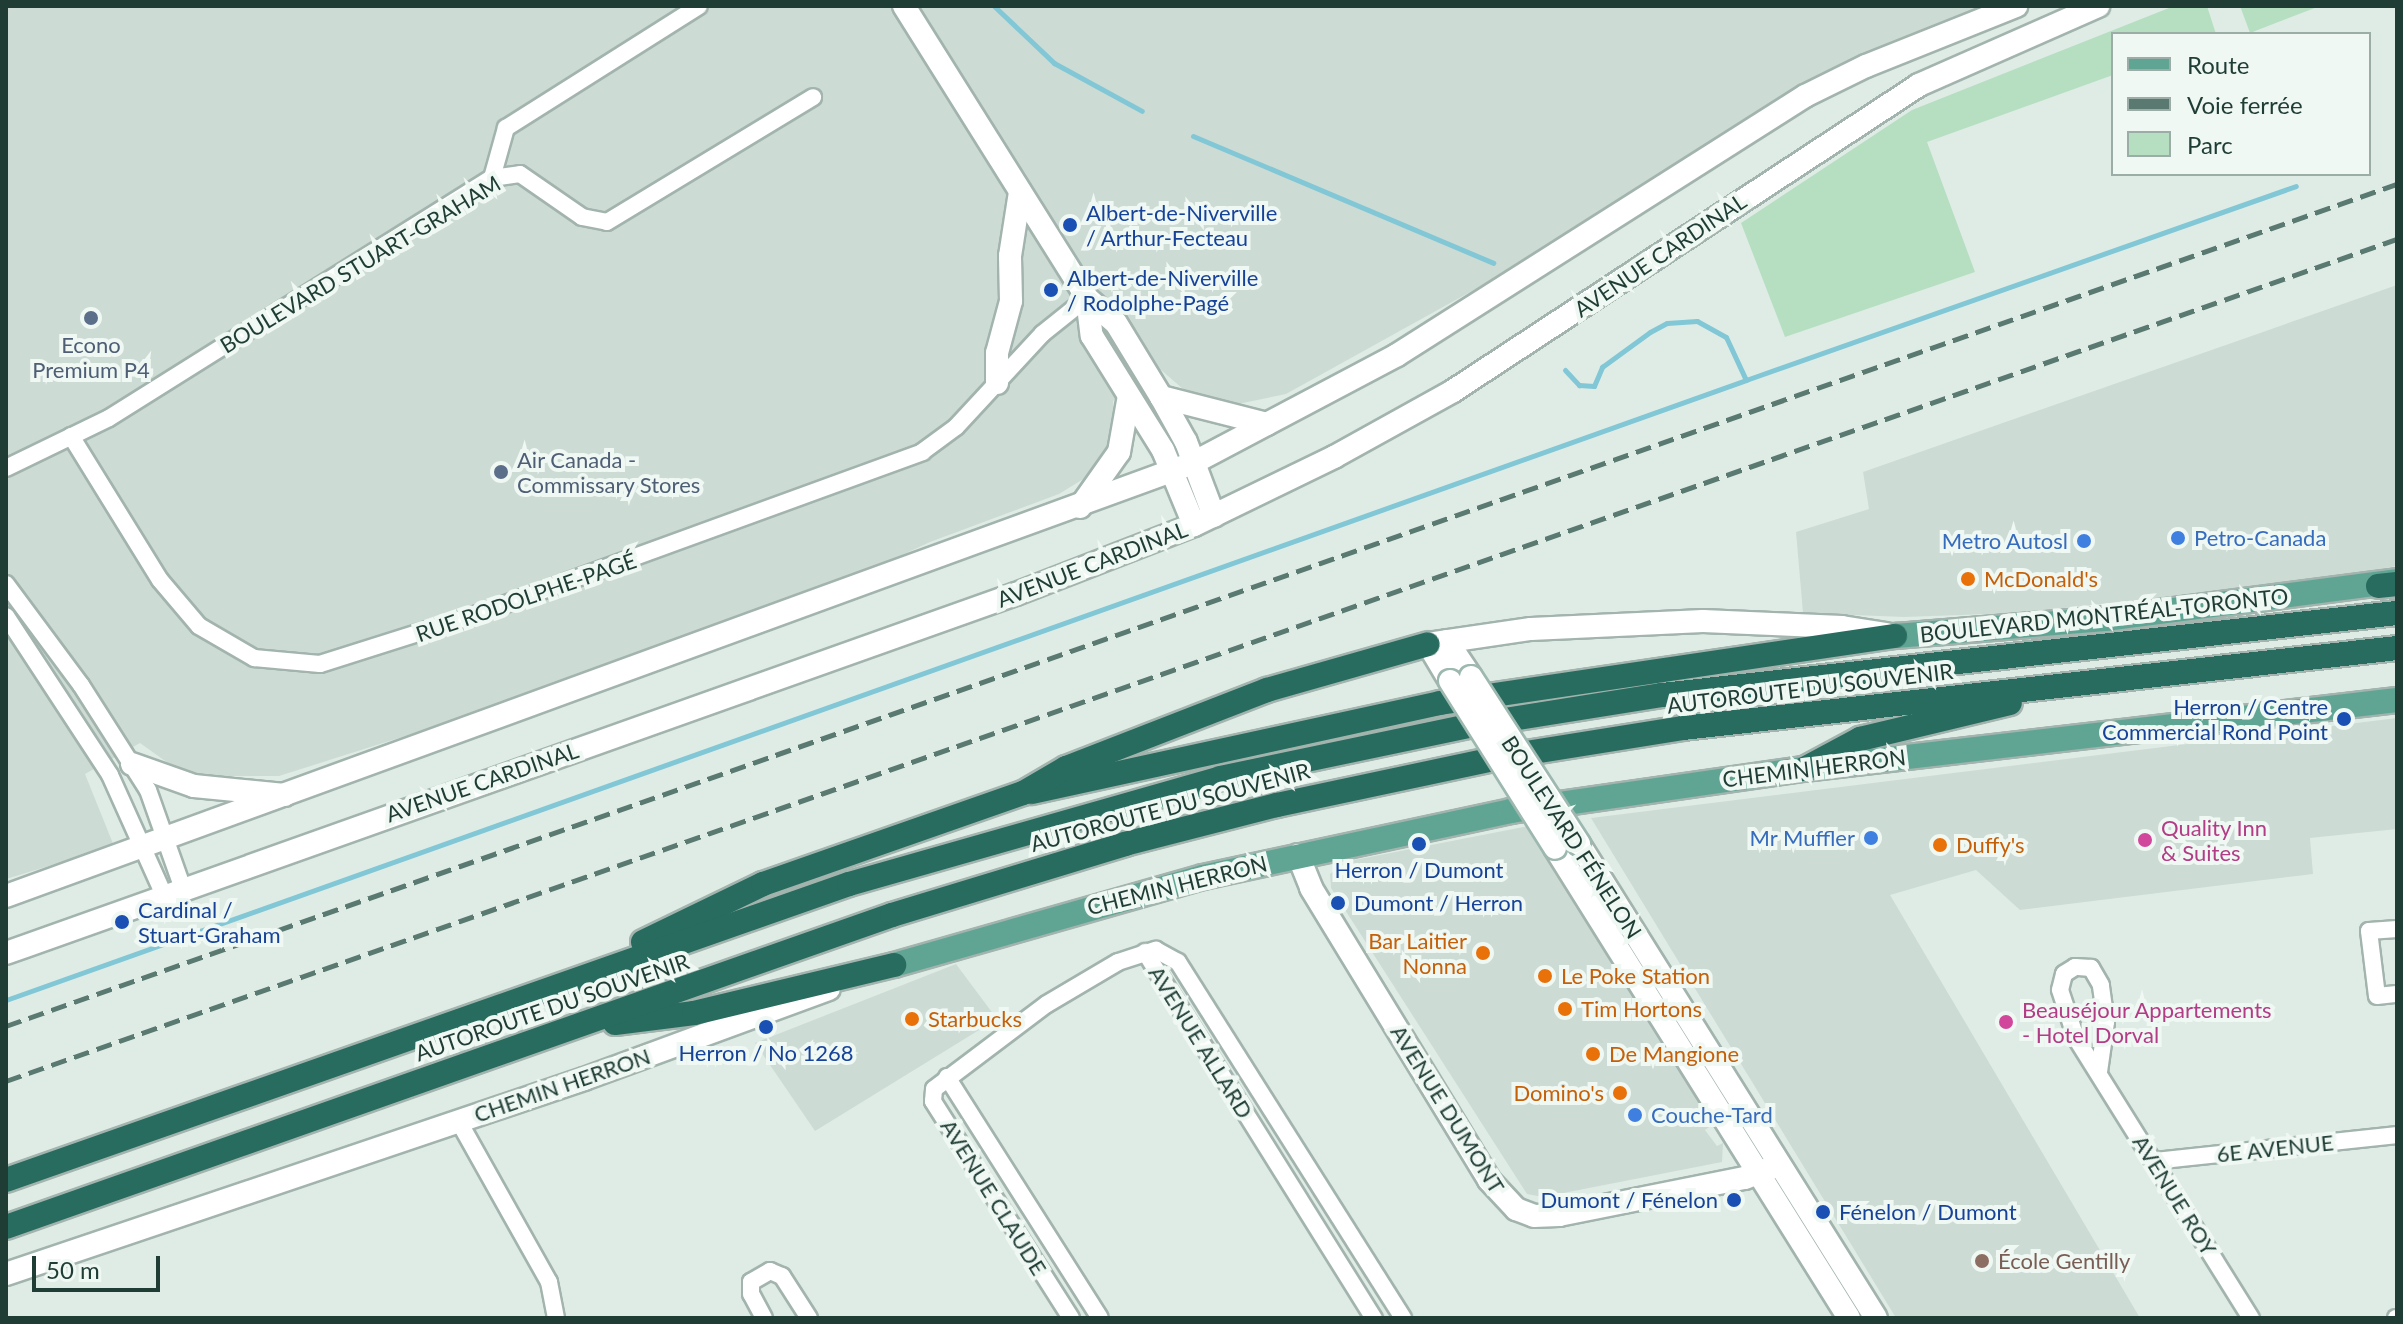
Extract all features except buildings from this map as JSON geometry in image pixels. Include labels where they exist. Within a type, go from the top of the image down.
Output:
[{"type":"highway","name":"AUTOROUTE DU SOUVENIR","points":[[6,1180],[942,854],[1180,788],[1348,749],[1710,688],[2397,613]]},
{"type":"highway","points":[[1023,793],[1072,787],[1440,703],[1895,636]]},
{"type":"highway","points":[[524,998],[763,884],[1023,793],[1066,768],[1267,690],[1437,643]]},
{"type":"highway","name":"AUTOROUTE DU SOUVENIR","points":[[6,1227],[995,882],[1326,793],[1683,728],[2397,648]]},
{"type":"highway","points":[[1804,769],[1860,739],[2085,683]]},
{"type":"highway","points":[[565,1030],[694,1013],[894,965]]},
{"type":"main road","points":[[904,6],[1087,298],[1116,323],[1161,397],[1193,463],[1204,520]]},
{"type":"main road","points":[[6,896],[1079,508],[1193,463],[1437,331],[1805,96],[1866,66],[2016,6]]},
{"type":"main road","name":"AVENUE CARDINAL","points":[[6,953],[1016,594],[1204,520],[1334,457],[1453,391],[1919,85],[2098,6]]},
{"type":"main road","points":[[997,383],[997,353],[1011,301],[1010,256],[1020,192]]},
{"type":"main road","points":[[1087,298],[1092,336],[1128,401],[1150,428],[1172,472],[1204,520]]},
{"type":"main road","points":[[1161,397],[1267,424]]},
{"type":"main road","points":[[1079,508],[1119,452],[1128,401]]},
{"type":"main road","name":"BOULEVARD MONTRÉAL-TORONTO","points":[[1437,643],[1576,624],[1652,621],[1842,627],[1895,636],[2031,627],[2391,584]]},
{"type":"main road","name":"BOULEVARD FÉNELON","points":[[1437,643],[1579,844],[1876,1318]]},
{"type":"main road","name":"BOULEVARD FÉNELON","points":[[1460,679],[1555,848],[1849,1318]]},
{"type":"main road","name":"CHEMIN HERRON","points":[[6,1274],[458,1120],[894,965],[1152,890],[1298,855],[1511,811],[1804,769],[2397,700]]},
{"type":"main road","points":[[132,764],[194,786],[290,795]]},
{"type":"main road","name":"AVENUE DUMONT","points":[[1298,855],[1311,888],[1481,1167],[1516,1209],[1534,1216],[1559,1215],[1758,1175],[1779,1165]]},
{"type":"street","points":[[492,178],[506,128],[699,6]]},
{"type":"street","name":"BOULEVARD STUART-GRAHAM","points":[[71,436],[109,418],[492,178],[520,174],[582,217],[607,222],[813,97]]},
{"type":"street","name":"RUE RODOLPHE-PAGÉ","points":[[71,436],[160,580],[187,613],[237,651],[271,663],[301,665],[395,643],[909,458],[947,436],[1042,334],[1087,298]]},
{"type":"street","points":[[6,468],[71,436]]},
{"type":"street","points":[[6,584],[132,764],[159,811],[155,843]]},
{"type":"street","points":[[6,616],[155,843],[173,892]]},
{"type":"street","points":[[2397,929],[2369,931],[2377,996],[2397,994]]},
{"type":"street","name":"AVENUE ALLARD","points":[[1374,1318],[1145,952],[1164,951],[1178,962],[1403,1318]]},
{"type":"street","points":[[947,1077],[1047,1004],[1118,962],[1145,952]]},
{"type":"street","name":"AVENUE ROY","points":[[2099,1072],[2106,1022],[2101,985],[2091,968],[2075,967],[2064,974],[2060,990],[2076,1038],[2251,1318]]},
{"type":"street","name":"AVENUE CLAUDE","points":[[1071,1318],[933,1101],[934,1089],[947,1077],[1100,1318]]},
{"type":"street","points":[[458,1120],[549,1282],[556,1318]]},
{"type":"street","name":"6E AVENUE","points":[[2154,1161],[2397,1135]]},
{"type":"street","points":[[1336,1257],[1357,1244]]},
{"type":"street","points":[[764,1318],[751,1294],[751,1282],[770,1271],[782,1276],[809,1318]]},
{"type":"shaded area","points":[[6,6],[1990,6],[1829,70],[1526,261],[1286,394],[1228,406],[1197,401],[1161,370],[1113,401],[1117,435],[1098,470],[1059,494],[930,542],[823,592],[544,692],[279,776],[197,776],[175,768],[140,743],[85,774],[114,846],[6,879]]},
{"type":"shaded area","points":[[2397,285],[2397,566],[2293,584],[2017,613],[1904,617],[1803,613],[1796,532],[1869,509],[1863,472]]},
{"type":"shaded area","points":[[2397,718],[2397,829],[2310,838],[2313,874],[2020,910],[1976,870],[1890,895],[2140,1318],[1896,1318],[1591,818]]},
{"type":"shaded area","points":[[1529,826],[1708,1112],[1712,1125],[1705,1130],[1717,1146],[1723,1143],[1722,1162],[1543,1197],[1527,1194],[1331,888],[1330,874],[1344,862]]},
{"type":"shaded area","points":[[956,964],[997,1019],[815,1131],[755,1043]]},
{"type":"green space","points":[[2174,6],[2207,6],[2215,32],[2111,32],[2111,76],[1927,142],[1975,272],[1785,337],[1741,223],[1912,110]]},
{"type":"green space","points":[[2240,6],[2320,6],[2253,32],[2250,32]]},
{"type":"waterway","points":[[994,6],[1054,63],[1142,111]]},
{"type":"waterway","points":[[1193,136],[1493,263]]},
{"type":"waterway","points":[[1565,370],[1579,385],[1594,386],[1602,367],[1650,332],[1667,323],[1697,321],[1726,337],[1746,380],[2296,186]]},
{"type":"waterway","points":[[6,1000],[1746,380]]},
{"type":"railway","points":[[6,1026],[2397,184]]},
{"type":"railway","points":[[6,1081],[2397,239]]},
{"type":"place","name":"Albert-de-Niverville / Arthur-Fecteau","points":[[1070,225]]},
{"type":"place","name":"Albert-de-Niverville / Rodolphe-Pagé","points":[[1051,290]]},
{"type":"place","name":"Econo Premium P4","points":[[91,318]]},
{"type":"place","name":"Air Canada - Commissary Stores","points":[[501,472]]},
{"type":"place","name":"Petro-Canada","points":[[2178,538]]},
{"type":"place","name":"Metro Autosl","points":[[2084,541]]},
{"type":"place","name":"McDonald's","points":[[1968,579]]},
{"type":"place","name":"Herron / Centre Commercial Rond Point","points":[[2344,719]]},
{"type":"place","name":"Mr Muffler","points":[[1871,838]]},
{"type":"place","name":"Quality Inn & Suites","points":[[2145,840]]},
{"type":"place","name":"Herron / Dumont","points":[[1419,844]]},
{"type":"place","name":"Duffy's","points":[[1940,845]]},
{"type":"place","name":"Dumont / Herron","points":[[1338,903]]},
{"type":"place","name":"Cardinal / Stuart-Graham","points":[[122,922]]},
{"type":"place","name":"Bar Laitier Nonna","points":[[1483,953]]},
{"type":"place","name":"Le Poke Station","points":[[1545,976]]},
{"type":"place","name":"Tim Hortons","points":[[1565,1009]]},
{"type":"place","name":"Starbucks","points":[[912,1019]]},
{"type":"place","name":"Beauséjour Appartements - Hotel Dorval","points":[[2006,1022]]},
{"type":"place","name":"Herron / No 1268","points":[[766,1027]]},
{"type":"place","name":"De Mangione","points":[[1593,1054]]},
{"type":"place","name":"Domino's","points":[[1620,1093]]},
{"type":"place","name":"Couche-Tard","points":[[1635,1115]]},
{"type":"place","name":"Dumont / Fénelon","points":[[1734,1200]]},
{"type":"place","name":"Fénelon / Dumont","points":[[1823,1212]]},
{"type":"place","name":"École Gentilly","points":[[1982,1261]]}]
